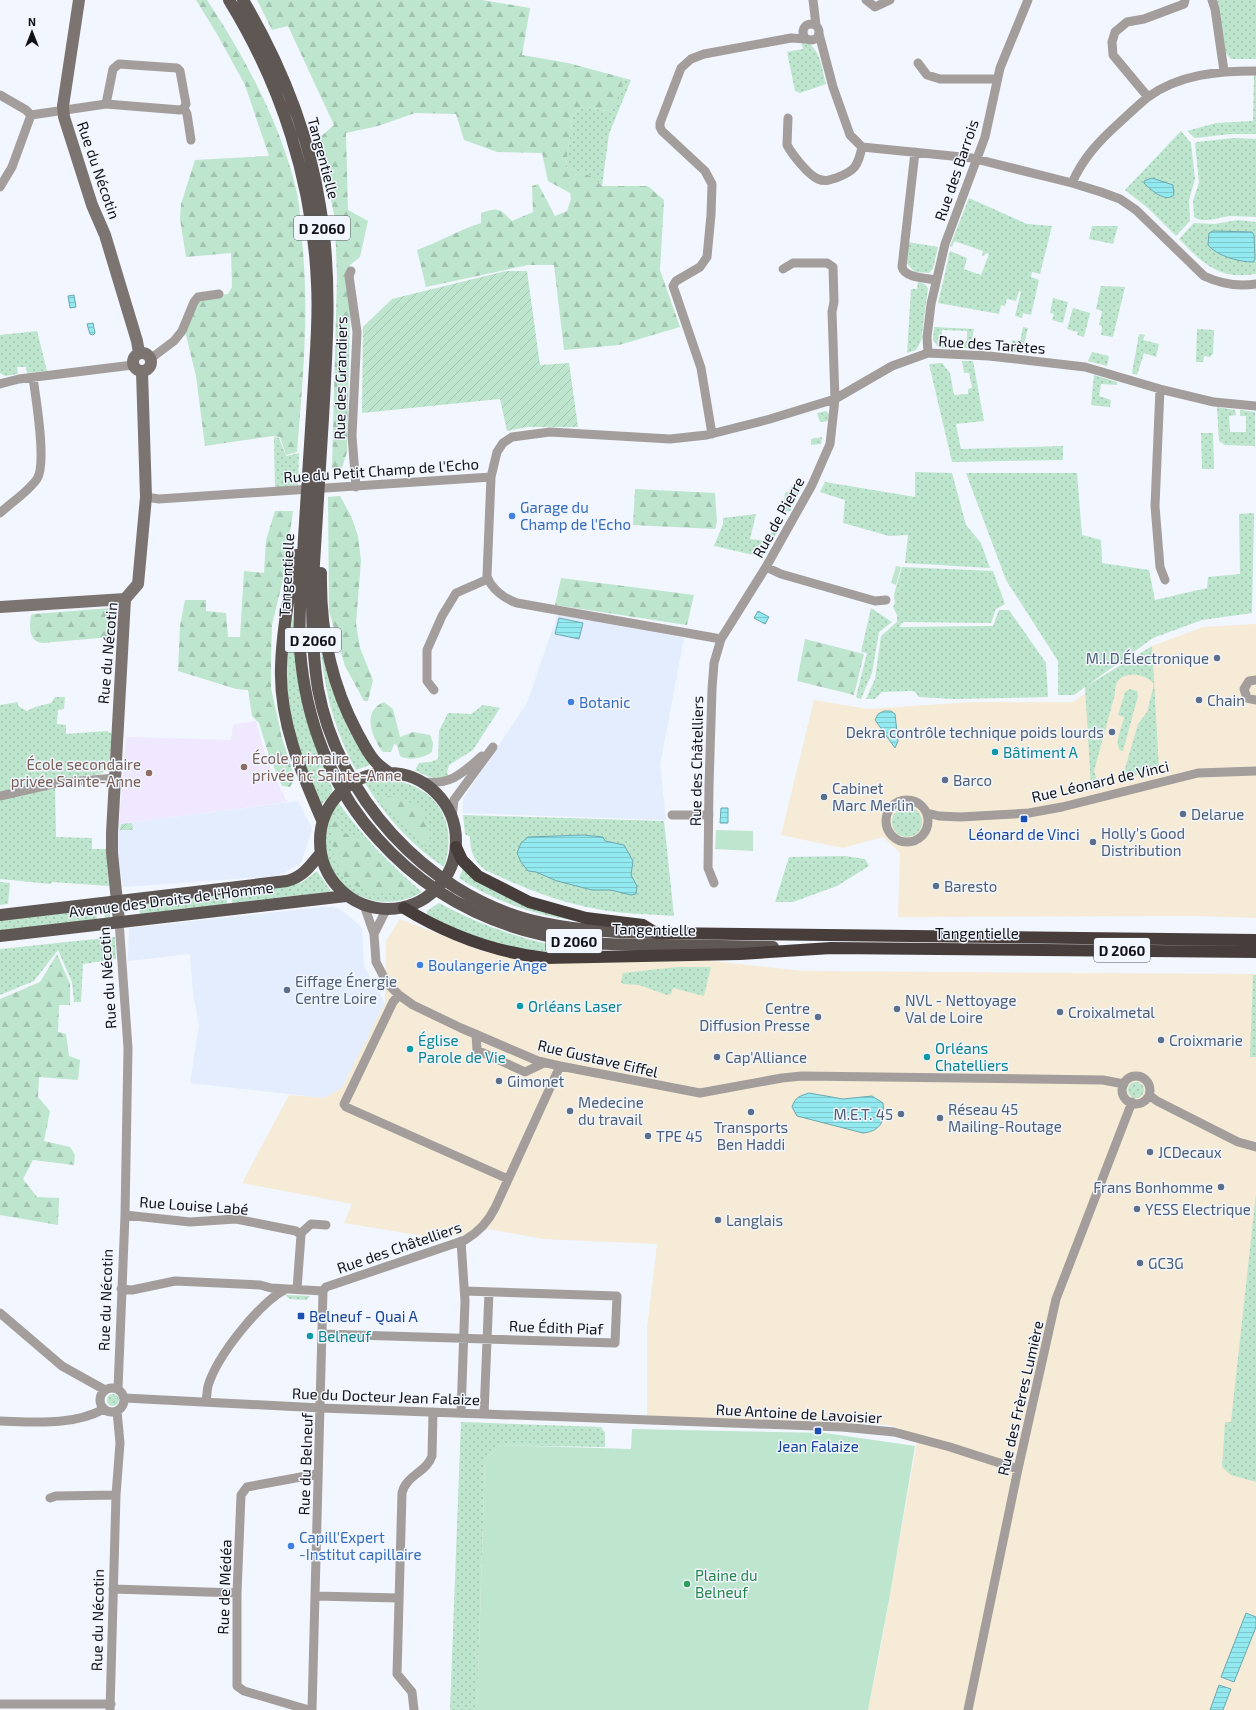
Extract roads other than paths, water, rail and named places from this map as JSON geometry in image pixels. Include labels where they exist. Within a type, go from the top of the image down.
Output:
[{"type":"highway","points":[[456,847],[462,860],[478,876],[529,902],[586,918],[643,925],[656,933]]},
{"type":"highway","points":[[404,908],[448,932],[488,947],[523,956],[546,958],[740,954],[831,948]]},
{"type":"highway","name":"Tangentielle","points":[[656,933],[1256,940]]},
{"type":"highway","name":"Tangentielle","points":[[831,948],[1256,952]]},
{"type":"main road","name":"Tangentielle","points":[[233,0],[264,62],[279,99],[297,154],[310,210],[317,287],[314,471]]},
{"type":"main road","name":"D 2060","points":[[314,471],[315,513]]},
{"type":"main road","points":[[314,471],[315,513],[329,659],[339,693],[368,753],[388,772]]},
{"type":"main road","name":"Tangentielle","points":[[315,513],[304,525],[300,596],[300,651],[313,721],[332,771],[354,809],[368,829],[418,878],[457,903],[494,921],[541,935],[571,940],[628,945],[831,948]]},
{"type":"main road","name":"Tangentielle","points":[[315,513],[312,596],[314,662],[324,714],[343,763],[364,800],[384,827],[404,848],[427,867],[465,893],[491,906],[529,919],[571,928],[601,931],[656,933]]},
{"type":"main road","points":[[304,525],[298,542],[286,621],[281,661],[281,688],[284,712],[292,742],[322,820]]},
{"type":"main road","points":[[388,772],[412,777],[424,782],[436,792],[446,804],[452,817],[456,832],[456,847],[451,868],[440,886],[424,899],[404,908],[386,910],[364,906],[346,896],[325,870],[320,854],[319,837],[322,820],[332,801],[347,786],[366,776],[388,772]]},
{"type":"main road","name":"Avenue des Droits de l'Homme","points":[[0,915],[287,881],[297,878],[304,873],[320,854]]},
{"type":"main road","name":"Avenue des Droits de l'Homme","points":[[0,936],[119,921],[346,896]]},
{"type":"street","name":"Rue du Nécotin","points":[[79,0],[63,110],[92,205],[105,235],[145,354]]},
{"type":"street","points":[[813,0],[810,32],[826,60],[850,135],[862,147],[976,159],[1072,183],[1101,192],[1127,203],[1204,276],[1217,282],[1230,285],[1256,284]]},
{"type":"street","points":[[866,0],[874,7],[890,0]]},
{"type":"street","name":"Rue des Barrois","points":[[928,353],[928,333],[936,280],[945,244],[985,137],[997,79],[1028,0]]},
{"type":"street","points":[[1148,97],[1113,55],[1112,42],[1115,32],[1127,22],[1144,19],[1184,4],[1185,0]]},
{"type":"street","points":[[1212,0],[1215,9],[1224,71]]},
{"type":"street","points":[[712,434],[701,368],[673,286],[676,281],[700,267],[707,257],[712,184],[705,171],[660,127],[660,123],[681,68],[691,59],[704,54],[791,38],[810,32]]},
{"type":"street","points":[[106,104],[113,69],[121,64],[179,69],[186,104],[184,108],[187,114],[191,140]]},
{"type":"street","points":[[918,64],[927,75],[940,79],[997,79]]},
{"type":"street","points":[[1072,183],[1079,167],[1091,150],[1148,97],[1165,86],[1198,75],[1224,71],[1256,71]]},
{"type":"street","points":[[0,95],[26,110],[31,115]]},
{"type":"street","points":[[31,115],[106,104],[180,110],[184,108]]},
{"type":"street","points":[[0,187],[12,167],[31,115]]},
{"type":"street","points":[[788,118],[787,145],[790,151],[817,179],[828,180],[852,170],[858,163],[862,147]]},
{"type":"street","points":[[915,152],[902,267],[903,271],[907,274],[936,280]]},
{"type":"street","name":"Rue de Pierre","points":[[721,639],[766,567],[812,485],[830,444],[835,399],[832,312],[834,302],[834,267],[827,263],[793,263],[783,269]]},
{"type":"street","name":"Rue des Grandiers","points":[[350,271],[349,276],[357,332],[352,436],[356,487]]},
{"type":"street","points":[[136,370],[134,357],[145,354],[174,341],[182,331],[194,302],[198,297],[219,294]]},
{"type":"street","name":"Rue des Tarètes","points":[[712,434],[770,419],[835,399],[892,366],[928,353],[989,356],[1085,367],[1160,389],[1214,402],[1256,406]]},
{"type":"street","points":[[0,384],[33,378],[149,368],[145,354]]},
{"type":"street","name":"Rue du Nécotin","points":[[118,1389],[125,1215],[128,1048],[119,921],[112,853],[125,599],[138,584],[146,497],[136,370]]},
{"type":"street","points":[[0,513],[31,486],[40,473],[41,451],[33,378]]},
{"type":"street","points":[[1160,389],[1155,506],[1160,567],[1165,580]]},
{"type":"street","name":"Rue du Petit Champ de l'Echo","points":[[146,497],[159,499],[491,477],[494,461],[503,443],[512,437],[521,435],[550,432],[670,439],[712,434]]},
{"type":"street","points":[[491,477],[487,568],[488,579],[500,594],[517,602],[721,639]]},
{"type":"street","points":[[766,567],[781,574],[875,601],[886,600]]},
{"type":"street","points":[[434,690],[427,680],[427,650],[442,616],[456,593],[488,579]]},
{"type":"street","points":[[0,607],[125,599]]},
{"type":"street","name":"Rue des Châtelliers","points":[[714,883],[708,868],[712,689],[714,663],[721,639]]},
{"type":"street","points":[[1256,680],[1246,683],[1244,690],[1247,698],[1256,700]]},
{"type":"street","points":[[424,782],[444,782],[455,778],[493,747],[454,800],[452,817]]},
{"type":"street","name":"Rue Léonard de Vinci","points":[[960,817],[938,821],[927,829],[917,840],[902,841],[893,836],[886,823],[891,808],[903,800],[917,802],[927,813],[939,816],[960,817],[1004,815],[1062,807],[1198,773],[1256,771]]},
{"type":"street","points":[[0,796],[57,783],[115,778]]},
{"type":"street","points":[[927,813],[927,829]]},
{"type":"street","points":[[672,815],[709,815]]},
{"type":"street","name":"Rue Gustave Eiffel","points":[[364,906],[374,934],[376,962],[387,983],[399,996],[413,1005],[476,1034],[544,1062],[560,1066],[700,1093],[782,1078],[802,1076],[1103,1080],[1124,1084]]},
{"type":"street","points":[[374,934],[386,910]]},
{"type":"street","points":[[399,996],[393,1002],[344,1104],[346,1107],[508,1179]]},
{"type":"street","points":[[476,1034],[477,1050],[525,1072],[544,1062]]},
{"type":"street","name":"Rue des Châtelliers","points":[[121,1289],[132,1290],[175,1281],[260,1285],[271,1288],[323,1291],[326,1287],[461,1241],[475,1234],[488,1222],[560,1066]]},
{"type":"street","points":[[1149,1095],[1142,1102],[1132,1102],[1128,1100],[1123,1093],[1124,1084],[1133,1076],[1142,1077],[1148,1083],[1149,1095],[1157,1101],[1238,1142],[1256,1147]]},
{"type":"street","name":"Rue des Frères Lumière","points":[[968,1710],[1018,1469],[1056,1299],[1132,1102]]},
{"type":"street","name":"Rue Louise Labé","points":[[125,1215],[190,1222],[236,1219],[296,1231],[300,1234]]},
{"type":"street","points":[[297,1289],[300,1234],[311,1224],[326,1224]]},
{"type":"street","points":[[461,1241],[465,1291],[462,1413]]},
{"type":"street","points":[[206,1401],[208,1385],[224,1352],[264,1305],[286,1289]]},
{"type":"street","name":"Rue du Belneuf","points":[[312,1710],[323,1291]]},
{"type":"street","name":"Rue Édith Piaf","points":[[323,1334],[615,1343],[617,1296],[465,1291]]},
{"type":"street","points":[[484,1414],[489,1292]]},
{"type":"street","points":[[0,1312],[62,1366],[105,1390]]},
{"type":"street","points":[[111,1388],[118,1389],[125,1398],[124,1404],[118,1411],[110,1412],[104,1409],[100,1399],[105,1390],[111,1388]]},
{"type":"street","name":"Rue du Docteur Jean Falaize","points":[[125,1398],[321,1408],[646,1421]]},
{"type":"street","points":[[0,1421],[66,1421],[104,1409]]},
{"type":"street","name":"Rue du Nécotin","points":[[111,1707],[116,1494],[120,1443],[118,1411]]},
{"type":"street","points":[[414,1710],[412,1692],[397,1674],[404,1485],[430,1461],[432,1456],[434,1412]]},
{"type":"street","name":"Rue Antoine de Lavoisier","points":[[646,1421],[842,1427],[894,1432],[950,1447],[1018,1469]]},
{"type":"street","name":"Rue de Médéa","points":[[309,1710],[244,1691],[237,1686],[237,1593],[242,1491],[247,1487],[318,1474]]},
{"type":"street","points":[[50,1498],[56,1496],[116,1494]]},
{"type":"street","points":[[113,1589],[237,1593]]},
{"type":"street","points":[[315,1596],[399,1598]]},
{"type":"street","points":[[0,1704],[111,1707]]},
{"type":"water","points":[[1152,178],[1173,185],[1174,195],[1170,197],[1162,197],[1154,192],[1144,183],[1144,181]]},
{"type":"water","points":[[1213,231],[1252,232],[1254,235],[1255,259],[1253,262],[1229,258],[1212,249],[1208,245],[1209,233]]},
{"type":"water","points":[[74,295],[76,307],[70,308],[68,296]]},
{"type":"water","points":[[93,323],[95,333],[93,335],[90,334],[87,324]]},
{"type":"water","points":[[758,611],[769,617],[765,624],[754,618]]},
{"type":"water","points":[[559,618],[583,623],[579,639],[555,634]]},
{"type":"water","points":[[884,711],[891,711],[895,714],[898,741],[895,748],[875,720],[878,714]]},
{"type":"water","points":[[721,808],[728,808],[728,823],[720,823]]},
{"type":"water","points":[[583,835],[603,837],[605,841],[624,845],[633,861],[631,875],[637,886],[636,894],[631,895],[611,890],[592,890],[557,881],[536,872],[528,871],[521,862],[517,853],[521,843],[528,837]]},
{"type":"water","points":[[809,1093],[843,1099],[872,1096],[883,1103],[883,1119],[881,1124],[874,1130],[863,1133],[797,1116],[792,1107],[793,1104],[798,1097]]},
{"type":"water","points":[[1246,1613],[1256,1617],[1256,1627],[1234,1682],[1221,1677]]},
{"type":"water","points":[[1219,1685],[1231,1689],[1223,1710],[1210,1710]]},
{"type":"place","name":"Garage du Champ de l'Echo","points":[[512,516]]},
{"type":"place","name":"M.I.D.Électronique","points":[[1217,658]]},
{"type":"place","name":"Chain","points":[[1199,700]]},
{"type":"place","name":"Botanic","points":[[571,702]]},
{"type":"place","name":"Dekra contrôle technique poids lourds","points":[[1112,732]]},
{"type":"place","name":"Bâtiment A","points":[[995,752]]},
{"type":"place","name":"École primaire privée hc Sainte-Anne","points":[[244,767]]},
{"type":"place","name":"École secondaire privée Sainte-Anne","points":[[149,773]]},
{"type":"place","name":"Barco","points":[[945,780]]},
{"type":"place","name":"Cabinet Marc Merlin","points":[[824,797]]},
{"type":"place","name":"Delarue","points":[[1183,814]]},
{"type":"place","name":"Léonard de Vinci","points":[[1024,819]]},
{"type":"place","name":"Holly's Good Distribution","points":[[1093,842]]},
{"type":"place","name":"Baresto","points":[[936,886]]},
{"type":"place","name":"Boulangerie Ange","points":[[420,965]]},
{"type":"place","name":"Eiffage Énergie Centre Loire","points":[[287,990]]},
{"type":"place","name":"Orléans Laser","points":[[520,1006]]},
{"type":"place","name":"NVL - Nettoyage Val de Loire","points":[[897,1009]]},
{"type":"place","name":"Croixalmetal","points":[[1060,1012]]},
{"type":"place","name":"Centre Diffusion Presse","points":[[818,1017]]},
{"type":"place","name":"Croixmarie","points":[[1161,1040]]},
{"type":"place","name":"Église Parole de Vie","points":[[410,1049]]},
{"type":"place","name":"Cap'Alliance","points":[[717,1057]]},
{"type":"place","name":"Orléans Chatelliers","points":[[927,1057]]},
{"type":"place","name":"Gimonet","points":[[499,1081]]},
{"type":"place","name":"Medecine du travail","points":[[570,1111]]},
{"type":"place","name":"Transports Ben Haddi","points":[[751,1112]]},
{"type":"place","name":"M.E.T. 45","points":[[901,1114]]},
{"type":"place","name":"Réseau 45 Mailing-Routage","points":[[940,1118]]},
{"type":"place","name":"TPE 45","points":[[648,1136]]},
{"type":"place","name":"JCDecaux","points":[[1150,1152]]},
{"type":"place","name":"Frans Bonhomme","points":[[1221,1187]]},
{"type":"place","name":"YESS Electrique","points":[[1137,1209]]},
{"type":"place","name":"Langlais","points":[[718,1220]]},
{"type":"place","name":"GC3G","points":[[1140,1263]]},
{"type":"place","name":"Belneuf - Quai A","points":[[301,1316]]},
{"type":"place","name":"Belneuf","points":[[310,1336]]},
{"type":"place","name":"Jean Falaize","points":[[818,1431]]},
{"type":"place","name":"Capill'Expert -Institut capillaire","points":[[291,1546]]},
{"type":"place","name":"Plaine du Belneuf","points":[[687,1584]]}]
